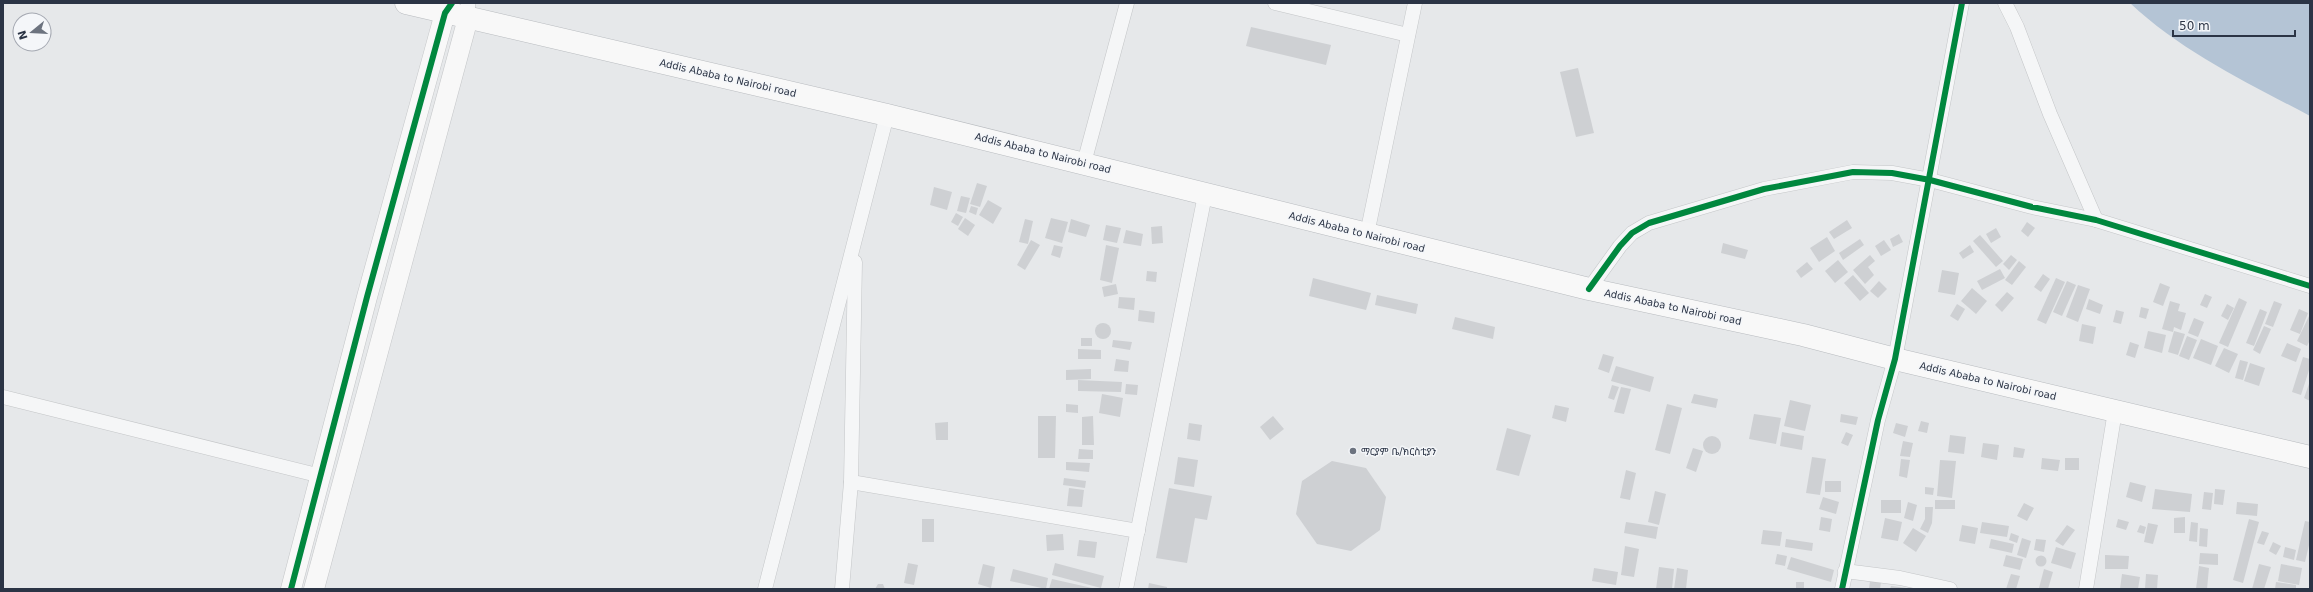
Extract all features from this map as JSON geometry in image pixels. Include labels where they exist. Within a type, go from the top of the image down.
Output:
[{"type":"highway","name":"Addis Ababa to Nairobi road","points":[[406,3],[468,10],[1084,163],[1205,195],[1589,289],[1734,319],[2310,458]]},
{"type":"street","points":[[1084,163],[1127,3]]},
{"type":"street","points":[[1275,3],[1408,35]]},
{"type":"street","points":[[1367,234],[1415,3]]},
{"type":"street","points":[[1842,589],[1878,420],[1895,359],[1930,180],[1962,3]]},
{"type":"street","points":[[2005,3],[2096,220]]},
{"type":"street","points":[[291,589],[367,297],[449,8]]},
{"type":"street","points":[[314,589],[468,10]]},
{"type":"street","points":[[765,589],[887,115]]},
{"type":"street","points":[[1589,289],[1620,246],[1632,233],[1650,223],[1764,189],[1853,172],[1892,173],[1930,180],[2032,207],[2096,220],[2310,286]]},
{"type":"street","points":[[1126,589],[1205,195]]},
{"type":"street","points":[[842,589],[851,482],[856,238]]},
{"type":"street","points":[[3,397],[321,476]]},
{"type":"street","points":[[2086,589],[2115,411]]},
{"type":"street","points":[[851,482],[1138,530]]},
{"type":"street","points":[[1845,571],[1900,578],[1950,589]]},
{"type":"water","points":[[2130,3],[2310,3],[2310,116],[2216,66],[2193,52],[2150,21]]},
{"type":"building","points":[[1251,27],[1331,45],[1326,65],[1246,46]]},
{"type":"building","points":[[1578,68],[1594,133],[1576,137],[1560,72]]},
{"type":"building","points":[[977,183],[987,186],[980,207],[970,204]]},
{"type":"building","points":[[934,187],[952,192],[947,210],[930,205]]},
{"type":"building","points":[[961,196],[970,198],[966,213],[957,211]]},
{"type":"building","points":[[988,200],[1002,208],[993,224],[979,215]]},
{"type":"building","points":[[971,206],[978,208],[976,215],[969,212]]},
{"type":"building","points":[[956,213],[963,217],[958,226],[951,222]]},
{"type":"building","points":[[965,218],[975,225],[968,236],[958,229]]},
{"type":"building","points":[[1051,218],[1068,222],[1062,243],[1045,238]]},
{"type":"building","points":[[1025,219],[1033,221],[1028,244],[1019,242]]},
{"type":"building","points":[[1071,219],[1090,225],[1086,237],[1068,232]]},
{"type":"building","points":[[1847,220],[1852,228],[1834,239],[1829,232]]},
{"type":"building","points":[[2027,222],[2035,228],[2028,237],[2021,231]]},
{"type":"building","points":[[1106,225],[1121,228],[1117,243],[1103,240]]},
{"type":"building","points":[[1162,226],[1163,243],[1152,244],[1151,227]]},
{"type":"building","points":[[1996,228],[2001,237],[1991,243],[1986,234]]},
{"type":"building","points":[[1126,230],[1143,234],[1141,246],[1123,243]]},
{"type":"building","points":[[1899,234],[1903,242],[1893,247],[1890,239]]},
{"type":"building","points":[[1980,235],[2003,261],[1996,267],[1973,241]]},
{"type":"building","points":[[1827,237],[1835,251],[1819,262],[1810,248]]},
{"type":"building","points":[[1860,239],[1864,245],[1843,260],[1839,253]]},
{"type":"building","points":[[1031,240],[1040,245],[1025,270],[1017,265]]},
{"type":"building","points":[[1884,240],[1891,250],[1881,256],[1875,246]]},
{"type":"building","points":[[1723,243],[1748,250],[1745,259],[1721,253]]},
{"type":"building","points":[[1054,245],[1063,247],[1060,258],[1051,255]]},
{"type":"building","points":[[1106,245],[1119,248],[1112,283],[1100,280]]},
{"type":"building","points":[[1970,245],[1974,252],[1963,259],[1959,253]]},
{"type":"building","points":[[1870,255],[1875,261],[1868,267],[1874,275],[1865,284],[1853,270]]},
{"type":"building","points":[[2011,255],[2017,260],[2009,270],[2003,264]]},
{"type":"building","points":[[1838,260],[1848,272],[1835,283],[1825,271]]},
{"type":"building","points":[[2019,261],[2026,267],[2012,285],[2005,280]]},
{"type":"building","points":[[1807,262],[1813,269],[1801,278],[1796,271]]},
{"type":"building","points":[[2000,269],[2005,278],[1982,290],[1977,281]]},
{"type":"building","points":[[1942,270],[1959,273],[1955,295],[1938,292]]},
{"type":"building","points":[[1147,271],[1157,272],[1156,282],[1146,281]]},
{"type":"building","points":[[2043,274],[2050,279],[2041,292],[2034,287]]},
{"type":"building","points":[[1853,275],[1869,293],[1860,301],[1844,283]]},
{"type":"building","points":[[1313,278],[1371,293],[1366,310],[1309,296]]},
{"type":"building","points":[[2056,278],[2065,282],[2046,324],[2037,320]]},
{"type":"building","points":[[1879,281],[1887,289],[1878,298],[1870,291]]},
{"type":"building","points":[[2067,281],[2076,285],[2062,316],[2053,312]]},
{"type":"building","points":[[2160,283],[2170,287],[2163,306],[2153,302]]},
{"type":"building","points":[[1116,284],[1118,294],[1104,297],[1102,287]]},
{"type":"building","points":[[2078,285],[2090,289],[2078,322],[2066,317]]},
{"type":"building","points":[[1972,288],[1987,301],[1976,314],[1961,301]]},
{"type":"building","points":[[2007,292],[2014,298],[2002,312],[1995,305]]},
{"type":"building","points":[[2205,294],[2212,297],[2207,308],[2200,305]]},
{"type":"building","points":[[1377,295],[1418,304],[1416,314],[1375,305]]},
{"type":"building","points":[[1119,297],[1135,298],[1134,310],[1118,308]]},
{"type":"building","points":[[2239,298],[2247,302],[2228,347],[2219,343]]},
{"type":"building","points":[[2089,299],[2103,305],[2100,314],[2086,309]]},
{"type":"building","points":[[2170,301],[2180,304],[2178,311],[2186,313],[2181,330],[2174,327],[2173,332],[2162,329]]},
{"type":"building","points":[[2274,301],[2282,304],[2273,327],[2265,324]]},
{"type":"building","points":[[1957,304],[1965,309],[1958,321],[1950,316]]},
{"type":"building","points":[[2227,304],[2234,308],[2228,320],[2221,316]]},
{"type":"building","points":[[2141,307],[2149,309],[2146,319],[2139,317]]},
{"type":"building","points":[[2260,309],[2267,312],[2254,346],[2246,343]]},
{"type":"building","points":[[2299,309],[2308,313],[2300,334],[2290,330]]},
{"type":"building","points":[[1139,310],[1155,312],[1154,323],[1138,321]]},
{"type":"building","points":[[2116,310],[2124,312],[2121,324],[2113,322]]},
{"type":"building","points":[[2310,314],[2310,340],[2307,346],[2297,341]]},
{"type":"building","points":[[1455,317],[1495,327],[1493,339],[1452,329]]},
{"type":"building","points":[[2194,318],[2204,322],[2198,337],[2188,333]]},
{"type":"building","points":[[1100,323],[1106,323],[1111,328],[1109,337],[1106,339],[1100,339],[1095,334],[1095,328]]},
{"type":"building","points":[[2082,324],[2096,327],[2093,344],[2079,341]]},
{"type":"building","points":[[2264,326],[2271,329],[2260,354],[2253,350]]},
{"type":"building","points":[[2148,331],[2166,335],[2162,353],[2144,348]]},
{"type":"building","points":[[2174,331],[2185,334],[2178,355],[2168,352]]},
{"type":"building","points":[[2187,336],[2197,340],[2189,360],[2179,356]]},
{"type":"building","points":[[1081,338],[1092,338],[1092,346],[1081,346]]},
{"type":"building","points":[[2201,339],[2218,346],[2211,365],[2193,358]]},
{"type":"building","points":[[1113,340],[1132,342],[1130,350],[1112,347]]},
{"type":"building","points":[[2130,342],[2139,345],[2135,358],[2126,355]]},
{"type":"building","points":[[2287,343],[2301,349],[2296,362],[2281,356]]},
{"type":"building","points":[[2224,348],[2238,354],[2229,373],[2215,366]]},
{"type":"building","points":[[1078,349],[1101,350],[1101,359],[1078,359]]},
{"type":"building","points":[[1603,354],[1614,357],[1609,373],[1598,369]]},
{"type":"building","points":[[2303,357],[2310,359],[2310,367],[2301,395],[2292,392]]},
{"type":"building","points":[[1116,359],[1129,361],[1128,372],[1114,371]]},
{"type":"building","points":[[2240,360],[2248,362],[2243,380],[2235,378]]},
{"type":"building","points":[[2250,363],[2265,368],[2259,386],[2244,381]]},
{"type":"building","points":[[1616,366],[1654,377],[1650,392],[1611,381]]},
{"type":"building","points":[[1091,369],[1091,379],[1066,380],[1066,370]]},
{"type":"building","points":[[1078,380],[1122,382],[1121,392],[1078,391]]},
{"type":"building","points":[[2310,381],[2310,401],[2304,398]]},
{"type":"building","points":[[1126,384],[1138,385],[1137,395],[1125,394]]},
{"type":"building","points":[[1612,385],[1619,387],[1614,400],[1608,398]]},
{"type":"building","points":[[1621,387],[1631,389],[1624,414],[1614,412]]},
{"type":"building","points":[[1102,394],[1123,398],[1120,417],[1099,413]]},
{"type":"building","points":[[1694,394],[1718,399],[1716,408],[1691,403]]},
{"type":"building","points":[[1790,400],[1811,405],[1805,431],[1784,426]]},
{"type":"building","points":[[1066,404],[1078,405],[1078,413],[1066,412]]},
{"type":"building","points":[[1667,404],[1682,408],[1670,454],[1655,450]]},
{"type":"building","points":[[1555,405],[1569,408],[1566,422],[1552,418]]},
{"type":"building","points":[[1754,414],[1781,418],[1776,444],[1749,439]]},
{"type":"building","points":[[1841,414],[1858,417],[1856,425],[1840,422]]},
{"type":"building","points":[[1038,416],[1056,416],[1055,458],[1038,458]]},
{"type":"building","points":[[1093,416],[1094,445],[1082,445],[1082,417]]},
{"type":"building","points":[[1273,416],[1284,429],[1270,440],[1260,427]]},
{"type":"building","points":[[1921,421],[1929,423],[1927,433],[1918,431]]},
{"type":"building","points":[[948,422],[948,440],[936,440],[935,423]]},
{"type":"building","points":[[1189,423],[1202,425],[1200,441],[1187,439]]},
{"type":"building","points":[[1896,423],[1908,426],[1905,437],[1893,433]]},
{"type":"building","points":[[1507,428],[1531,435],[1519,476],[1496,470]]},
{"type":"building","points":[[1782,432],[1804,436],[1802,450],[1780,446]]},
{"type":"building","points":[[1846,432],[1853,435],[1848,446],[1841,443]]},
{"type":"building","points":[[1950,435],[1966,437],[1964,454],[1948,452]]},
{"type":"building","points":[[1712,436],[1718,439],[1721,445],[1718,451],[1712,454],[1706,451],[1703,445],[1706,439]]},
{"type":"building","points":[[1903,441],[1913,443],[1910,457],[1900,456]]},
{"type":"building","points":[[1983,443],[1999,445],[1997,460],[1981,457]]},
{"type":"building","points":[[2014,447],[2025,449],[2023,458],[2013,457]]},
{"type":"building","points":[[1693,448],[1703,451],[1696,472],[1686,468]]},
{"type":"building","points":[[1079,449],[1093,450],[1093,459],[1078,459]]},
{"type":"building","points":[[1178,457],[1198,460],[1194,487],[1174,484]]},
{"type":"building","points":[[1812,457],[1826,459],[1820,495],[1806,493]]},
{"type":"building","points":[[2042,458],[2060,460],[2058,471],[2041,469]]},
{"type":"building","points":[[2065,458],[2079,458],[2079,470],[2065,470]]},
{"type":"building","points":[[1901,459],[1910,460],[1907,478],[1899,476]]},
{"type":"building","points":[[1940,460],[1956,461],[1952,498],[1937,496]]},
{"type":"building","points":[[1332,461],[1366,468],[1386,497],[1380,530],[1351,551],[1317,544],[1296,514],[1302,481]]},
{"type":"building","points":[[1066,462],[1090,463],[1089,472],[1066,470]]},
{"type":"building","points":[[1626,470],[1636,473],[1630,500],[1620,498]]},
{"type":"building","points":[[1064,478],[1086,481],[1085,488],[1063,485]]},
{"type":"building","points":[[1825,481],[1841,481],[1841,492],[1825,492]]},
{"type":"building","points":[[2130,482],[2146,486],[2142,502],[2126,497]]},
{"type":"building","points":[[1925,487],[1934,488],[1933,495],[1925,494]]},
{"type":"building","points":[[1069,488],[1084,490],[1082,507],[1067,506]]},
{"type":"building","points":[[1169,488],[1212,496],[1207,520],[1195,518],[1187,563],[1156,558]]},
{"type":"building","points":[[2155,489],[2192,494],[2190,512],[2152,509]]},
{"type":"building","points":[[2215,489],[2225,490],[2223,505],[2214,504]]},
{"type":"building","points":[[1655,491],[1666,494],[1659,525],[1648,522]]},
{"type":"building","points":[[2204,492],[2213,493],[2211,510],[2202,509]]},
{"type":"building","points":[[1823,497],[1839,502],[1836,514],[1819,509]]},
{"type":"building","points":[[1881,500],[1901,500],[1901,513],[1881,513]]},
{"type":"building","points":[[1935,500],[1955,500],[1955,509],[1935,509]]},
{"type":"building","points":[[1908,502],[1917,505],[1913,521],[1904,518]]},
{"type":"building","points":[[2237,502],[2258,504],[2257,516],[2236,514]]},
{"type":"building","points":[[2024,503],[2034,508],[2027,521],[2017,516]]},
{"type":"building","points":[[1925,507],[1933,507],[1932,523],[1928,533],[1920,529],[1925,519]]},
{"type":"building","points":[[1821,517],[1832,519],[1830,532],[1819,530]]},
{"type":"building","points":[[2185,517],[2185,533],[2174,533],[2174,518]]},
{"type":"building","points":[[1885,518],[1902,522],[1898,541],[1881,538]]},
{"type":"building","points":[[922,519],[934,519],[934,542],[922,542]]},
{"type":"building","points":[[2118,519],[2129,522],[2126,530],[2116,527]]},
{"type":"building","points":[[2249,519],[2259,522],[2243,583],[2233,580]]},
{"type":"building","points":[[2305,521],[2310,522],[2310,541],[2305,562],[2296,560]]},
{"type":"building","points":[[1626,522],[1658,527],[1656,539],[1624,533]]},
{"type":"building","points":[[1982,522],[2009,526],[2007,537],[1980,533]]},
{"type":"building","points":[[2191,522],[2198,523],[2197,542],[2189,541]]},
{"type":"building","points":[[2148,523],[2158,525],[2153,544],[2144,542]]},
{"type":"building","points":[[1962,525],[1978,528],[1975,544],[1959,541]]},
{"type":"building","points":[[2067,525],[2075,530],[2063,546],[2055,541]]},
{"type":"building","points":[[2140,525],[2146,527],[2144,534],[2137,532]]},
{"type":"building","points":[[1913,528],[1926,536],[1916,552],[1903,543]]},
{"type":"building","points":[[2200,528],[2208,529],[2207,547],[2199,546]]},
{"type":"building","points":[[1763,530],[1782,532],[1780,546],[1761,544]]},
{"type":"building","points":[[2262,531],[2269,533],[2264,545],[2257,543]]},
{"type":"building","points":[[2011,533],[2019,536],[2017,543],[2009,540]]},
{"type":"building","points":[[1063,534],[1064,550],[1047,551],[1046,535]]},
{"type":"building","points":[[2022,538],[2031,541],[2026,558],[2017,555]]},
{"type":"building","points":[[1786,539],[1813,543],[1812,551],[1785,547]]},
{"type":"building","points":[[1991,539],[2014,544],[2012,553],[1989,548]]},
{"type":"building","points":[[2036,539],[2046,540],[2044,552],[2034,550]]},
{"type":"building","points":[[1079,540],[1097,542],[1095,558],[1077,556]]},
{"type":"building","points":[[2273,542],[2281,546],[2276,555],[2269,551]]},
{"type":"building","points":[[1625,546],[1639,549],[1634,577],[1621,575]]},
{"type":"building","points":[[2056,547],[2076,553],[2071,569],[2051,563]]},
{"type":"building","points":[[2285,547],[2296,550],[2294,560],[2283,557]]},
{"type":"building","points":[[2200,553],[2218,554],[2218,565],[2199,564]]},
{"type":"building","points":[[1777,554],[1787,556],[1785,566],[1775,564]]},
{"type":"building","points":[[2006,555],[2023,559],[2020,570],[2003,566]]},
{"type":"building","points":[[2105,555],[2129,556],[2128,569],[2105,569]]},
{"type":"building","points":[[2039,556],[2043,556],[2045,557],[2045,565],[2039,566],[2036,563],[2036,559]]},
{"type":"building","points":[[1791,557],[1834,570],[1831,582],[1787,569]]},
{"type":"building","points":[[908,563],[918,565],[914,585],[904,583]]},
{"type":"building","points":[[1055,563],[1104,576],[1101,588],[1052,575]]},
{"type":"building","points":[[983,564],[995,567],[991,588],[978,584]]},
{"type":"building","points":[[2259,564],[2271,567],[2264,589],[2252,589]]},
{"type":"building","points":[[2281,564],[2302,568],[2299,585],[2278,581]]},
{"type":"building","points":[[2199,566],[2209,568],[2207,589],[2196,589]]},
{"type":"building","points":[[1659,567],[1674,569],[1672,589],[1656,589]]},
{"type":"building","points":[[1594,568],[1618,572],[1616,585],[1592,581]]},
{"type":"building","points":[[1677,568],[1688,570],[1686,589],[1674,589]]},
{"type":"building","points":[[1013,569],[1048,578],[1046,589],[1010,581]]},
{"type":"building","points":[[2044,569],[2053,572],[2048,589],[2039,588]]},
{"type":"building","points":[[2011,574],[2020,576],[2016,589],[2006,589]]},
{"type":"building","points":[[2122,574],[2140,577],[2138,589],[2120,589]]},
{"type":"building","points":[[2146,574],[2158,575],[2157,589],[2145,589]]},
{"type":"building","points":[[1052,579],[1092,588],[1092,589],[1049,589]]},
{"type":"building","points":[[1870,581],[1881,582],[1880,589],[1869,589]]},
{"type":"building","points":[[1796,582],[1804,582],[1804,589],[1796,589]]},
{"type":"building","points":[[2276,582],[2296,585],[2296,589],[2275,589]]},
{"type":"building","points":[[1149,583],[1167,587],[1167,589],[1148,589]]},
{"type":"building","points":[[878,584],[883,584],[885,589],[875,589]]},
{"type":"building","points":[[1891,586],[1906,588],[1906,589],[1890,589]]},
{"type":"cycle path","points":[[291,589],[367,297],[445,13],[452,3]]},
{"type":"cycle path","points":[[1842,589],[1878,420],[1895,359],[1962,3]]},
{"type":"cycle path","points":[[1589,289],[1620,246],[1632,233],[1649,223],[1764,189],[1853,172],[1892,173],[1930,180],[2032,207],[2096,220],[2310,286]]},
{"type":"place","name":"ማርያም ቤ/ክርስቲያን","points":[[1353,451]]}]
